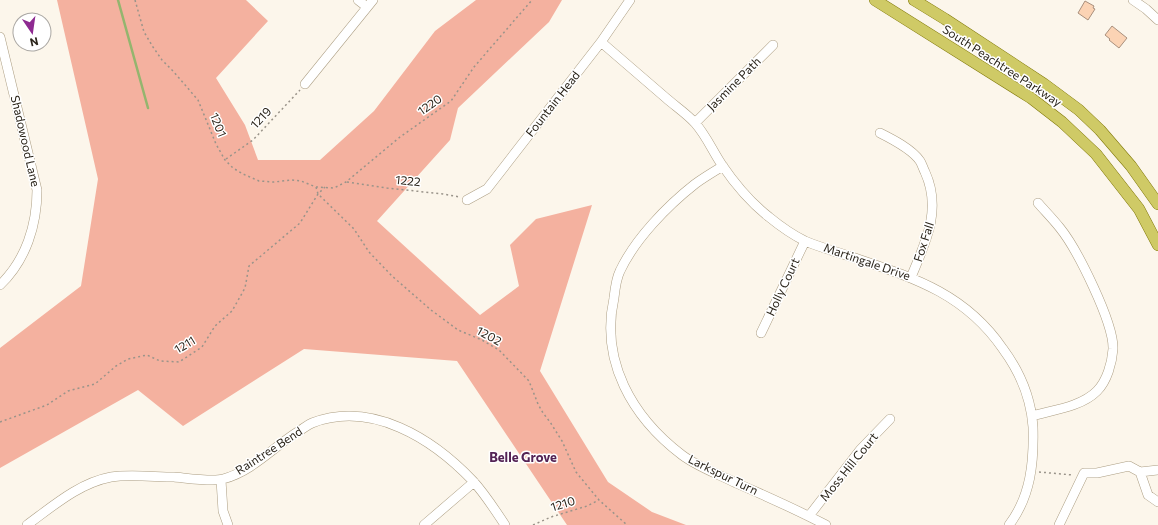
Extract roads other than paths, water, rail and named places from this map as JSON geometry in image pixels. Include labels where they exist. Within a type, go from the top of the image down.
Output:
[{"type":"main road","name":"South Peachtree Parkway","points":[[875,0],[1031,98],[1062,122],[1096,154],[1139,209],[1158,245]]},
{"type":"main road","name":"South Peachtree Parkway","points":[[914,0],[1044,84],[1079,110],[1100,130],[1131,166],[1158,204]]},
{"type":"street","points":[[358,0],[367,7]]},
{"type":"street","points":[[305,84],[373,0]]},
{"type":"street","name":"Fountain Head","points":[[467,200],[487,189],[601,42],[630,0]]},
{"type":"street","points":[[1133,0],[1158,20]]},
{"type":"street","name":"Shadowood Lane","points":[[0,37],[37,190],[36,215],[29,240],[17,264],[0,285]]},
{"type":"street","name":"Martingale Drive","points":[[601,42],[695,123],[742,192],[769,217],[805,241],[911,277],[930,286],[951,298],[972,314],[994,336],[1012,361],[1028,398],[1032,416],[1033,459],[1031,471],[1022,504],[1009,525]]},
{"type":"street","name":"Jasmine Path","points":[[695,123],[773,45]]},
{"type":"street","name":"Fox Fall","points":[[880,133],[904,147],[919,160],[932,190],[934,203],[930,227],[911,277]]},
{"type":"street","name":"Larkspur Turn","points":[[723,166],[696,183],[681,195],[653,224],[625,261],[619,273],[611,315],[611,339],[616,364],[634,406],[653,430],[674,449],[693,462],[810,516],[826,525]]},
{"type":"street","points":[[1032,416],[1066,407],[1084,400],[1097,390],[1106,377],[1111,364],[1113,348],[1111,331],[1095,290],[1078,257],[1061,229],[1038,203]]},
{"type":"street","name":"Holly Court","points":[[761,333],[805,241]]},
{"type":"street","name":"Raintree Bend","points":[[28,525],[78,489],[111,477],[179,477],[221,480],[241,472],[259,461],[287,438],[311,424],[327,419],[353,416],[369,417],[383,421],[406,430],[429,444],[451,460],[474,482],[494,507],[505,525]]},
{"type":"street","name":"Moss Hill Court","points":[[810,516],[860,450],[890,419]]},
{"type":"street","points":[[1059,525],[1084,474],[1129,466],[1140,472],[1158,470]]},
{"type":"street","points":[[1140,472],[1148,495],[1158,502]]},
{"type":"street","points":[[221,480],[223,511],[228,525]]},
{"type":"street","points":[[424,525],[474,482]]},
{"type":"waterway","points":[[118,0],[148,108]]},
{"type":"district","name":"Belle Grove","points":[[523,457]]}]
